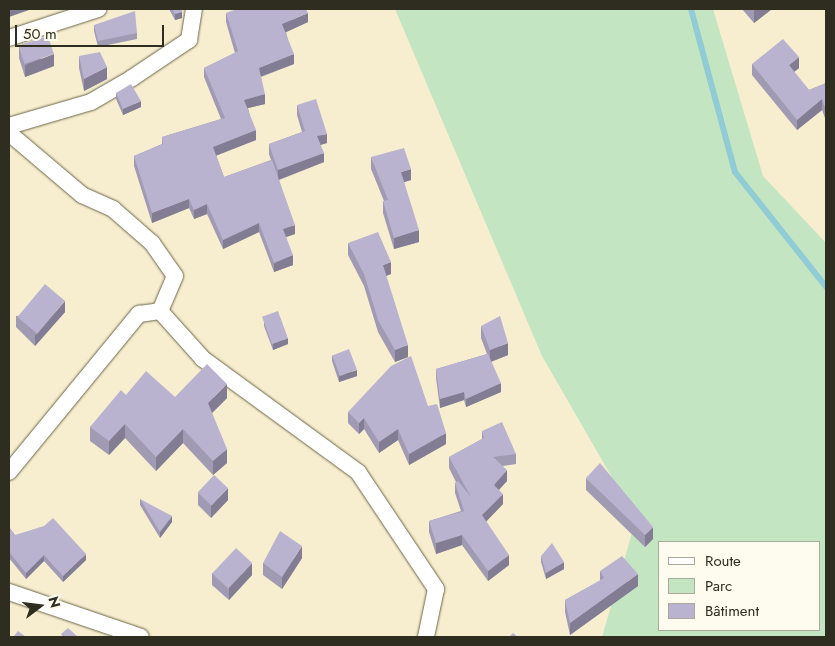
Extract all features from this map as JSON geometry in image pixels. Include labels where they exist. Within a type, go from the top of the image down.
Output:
[{"type":"street","points":[[9,38],[98,9]]},
{"type":"street","points":[[9,126],[91,102],[132,78],[188,40],[194,9]]},
{"type":"street","points":[[9,133],[82,195],[113,209],[152,243],[175,276],[160,311]]},
{"type":"street","points":[[9,472],[139,314],[160,311]]},
{"type":"street","points":[[160,311],[203,359],[358,472],[436,589],[426,637]]},
{"type":"street","points":[[11,594],[141,637]]},
{"type":"green space","points":[[395,9],[713,9],[763,176],[826,243],[826,637],[602,637],[636,519],[542,356]]},
{"type":"building","points":[[172,9],[182,9],[182,12],[175,14]]},
{"type":"building","points":[[237,9],[306,9],[308,13],[282,24],[294,54],[259,68],[265,94],[244,100],[256,130],[213,147],[224,177],[272,160],[295,225],[283,229],[293,255],[274,263],[259,223],[223,240],[207,204],[194,210],[189,199],[152,213],[134,156],[163,144],[162,137],[225,118],[204,68],[238,51],[226,13]]},
{"type":"building","points":[[135,11],[137,33],[98,41],[94,25]]},
{"type":"building","points":[[48,36],[54,54],[24,64],[19,46]]},
{"type":"building","points":[[783,39],[799,57],[789,65],[809,90],[826,83],[826,107],[822,99],[797,120],[752,64]]},
{"type":"building","points":[[100,52],[107,67],[84,79],[79,56]]},
{"type":"building","points":[[131,84],[141,101],[123,109],[116,93]]},
{"type":"building","points":[[316,99],[327,134],[317,136],[324,153],[278,170],[269,144],[305,131],[297,105]]},
{"type":"building","points":[[404,148],[411,169],[401,172],[419,230],[394,238],[383,201],[388,200],[371,157]]},
{"type":"building","points":[[378,232],[391,262],[383,265],[408,345],[395,350],[378,320],[364,274],[348,243]]},
{"type":"building","points":[[45,284],[65,301],[37,334],[17,317]]},
{"type":"building","points":[[278,311],[288,338],[272,344],[262,317]]},
{"type":"building","points":[[500,316],[508,343],[490,350],[481,326]]},
{"type":"building","points":[[349,349],[357,370],[340,376],[332,355]]},
{"type":"building","points":[[488,354],[501,383],[466,399],[464,392],[440,399],[436,369]]},
{"type":"building","points":[[411,356],[428,406],[437,404],[446,433],[409,454],[398,429],[379,442],[364,418],[359,423],[348,412],[391,366]]},
{"type":"building","points":[[207,364],[227,384],[208,403],[227,449],[213,461],[183,429],[156,457],[125,424],[109,441],[90,427],[121,390],[126,395],[146,371],[175,397]]},
{"type":"building","points":[[502,422],[516,454],[493,457],[507,470],[494,485],[503,494],[482,515],[509,555],[488,571],[462,535],[436,543],[429,521],[464,511],[455,483],[458,481],[471,497],[449,457],[484,438],[482,431]]},
{"type":"building","points":[[600,463],[653,527],[645,535],[586,478]]},
{"type":"building","points":[[214,475],[228,488],[212,506],[198,493]]},
{"type":"building","points":[[140,499],[172,516],[160,532]]},
{"type":"building","points":[[53,518],[86,554],[63,576],[44,555],[26,573],[9,552],[9,527],[15,535],[44,526]]},
{"type":"building","points":[[280,531],[302,546],[282,577],[263,563]]},
{"type":"building","points":[[552,543],[564,562],[546,573],[541,556]]},
{"type":"building","points":[[236,548],[252,563],[228,589],[212,574]]},
{"type":"building","points":[[622,556],[638,574],[570,623],[565,600],[604,578],[600,571]]},
{"type":"building","points":[[68,628],[78,637],[63,637],[61,634]]},
{"type":"building","points":[[18,631],[26,637],[13,637]]},
{"type":"building","points":[[513,633],[518,637],[509,637]]},
{"type":"waterway","points":[[691,9],[735,172],[826,287]]}]
